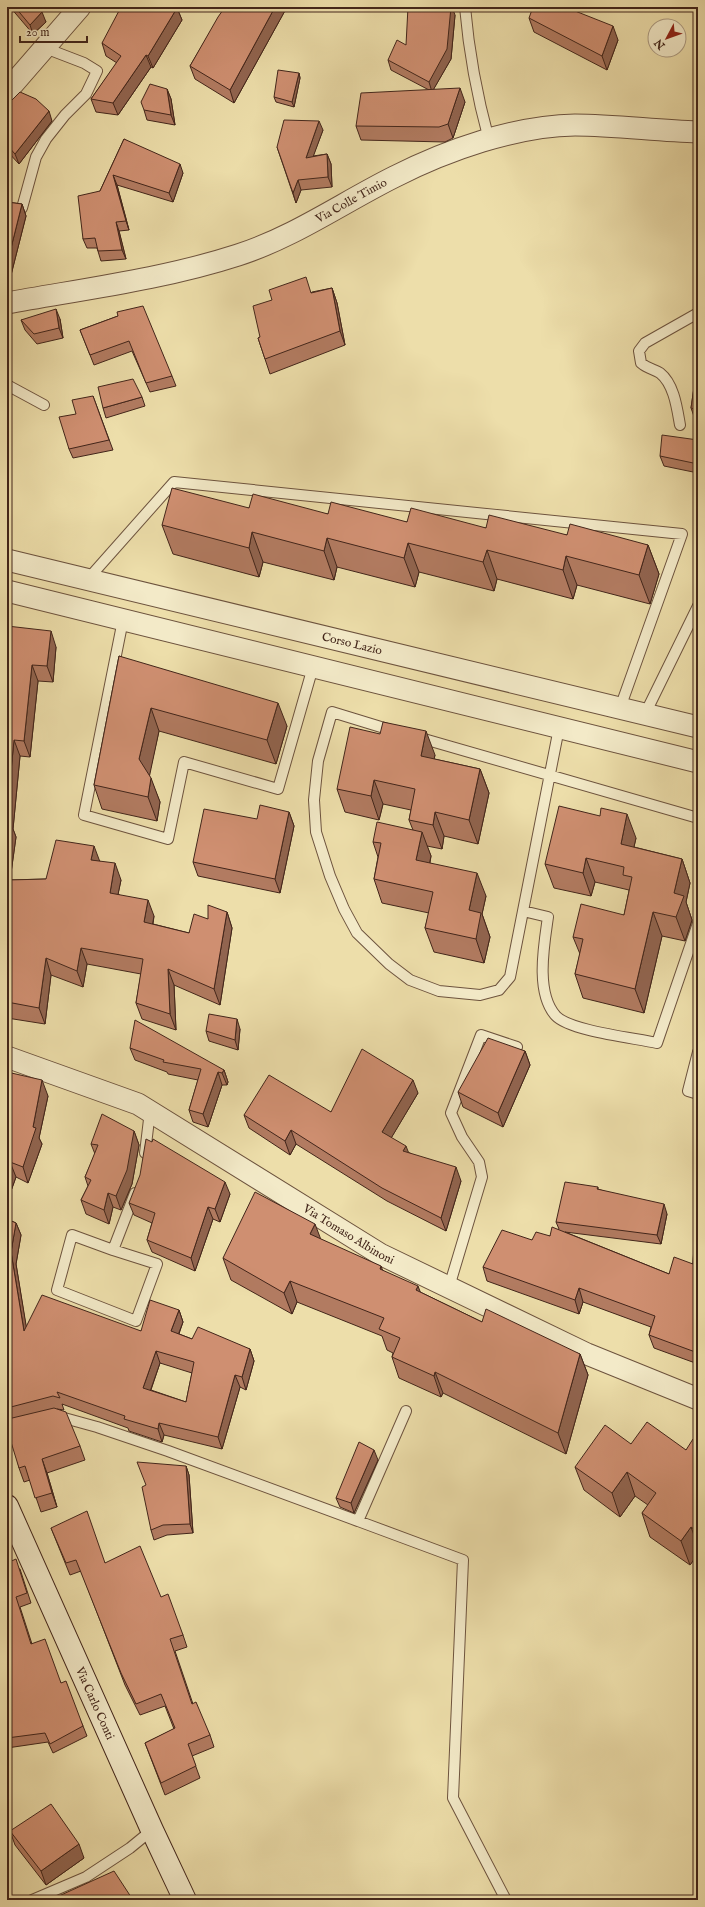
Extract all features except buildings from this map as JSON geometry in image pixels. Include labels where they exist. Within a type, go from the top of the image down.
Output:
[{"type":"street","points":[[7,91],[80,7]]},
{"type":"street","name":"Via Colle Timio","points":[[7,303],[161,275],[238,255],[278,240],[395,177],[464,147],[524,130],[574,125],[698,132]]},
{"type":"street","name":"Corso Lazio","points":[[7,560],[698,727]]},
{"type":"street","points":[[11,594],[123,620],[698,762]]},
{"type":"street","name":"Via Tomaso Albinoni","points":[[7,1057],[138,1104],[380,1254],[587,1354],[698,1399]]},
{"type":"street","name":"Via Carlo Conti","points":[[7,1506],[152,1830],[185,1900]]},
{"type":"lane","points":[[465,7],[468,40],[477,96],[489,140]]},
{"type":"lane","points":[[22,208],[39,151],[64,115],[86,94],[97,71],[84,63],[45,48]]},
{"type":"lane","points":[[680,425],[676,404],[668,383],[660,373],[649,370],[641,363],[639,351],[645,343],[698,312]]},
{"type":"lane","points":[[7,385],[44,405]]},
{"type":"lane","points":[[88,579],[174,482],[682,534],[620,708]]},
{"type":"lane","points":[[645,714],[698,606]]},
{"type":"lane","points":[[123,620],[84,815],[168,839],[184,762],[278,789],[313,667]]},
{"type":"lane","points":[[559,728],[550,777],[510,977],[498,990],[480,995],[446,991],[410,980],[389,964],[357,932],[344,909],[330,876],[316,832],[314,800],[318,761],[332,712],[550,777],[698,818]]},
{"type":"lane","points":[[523,911],[548,917],[543,956],[544,986],[551,1007],[557,1017],[574,1026],[657,1042],[698,922]]},
{"type":"lane","points":[[449,1287],[482,1178],[479,1162],[462,1137],[451,1113],[481,1035],[517,1047]]},
{"type":"lane","points":[[698,1052],[688,1091],[698,1094]]},
{"type":"lane","points":[[142,1165],[150,1111]]},
{"type":"lane","points":[[113,1250],[138,1186]]},
{"type":"lane","points":[[72,1235],[113,1250],[157,1264],[136,1321],[57,1290],[72,1235]]},
{"type":"lane","points":[[358,1521],[406,1411]]},
{"type":"lane","points":[[7,1428],[59,1415],[175,1453],[463,1560],[453,1798],[506,1900]]},
{"type":"lane","points":[[32,1900],[86,1877],[130,1848],[152,1830]]}]
